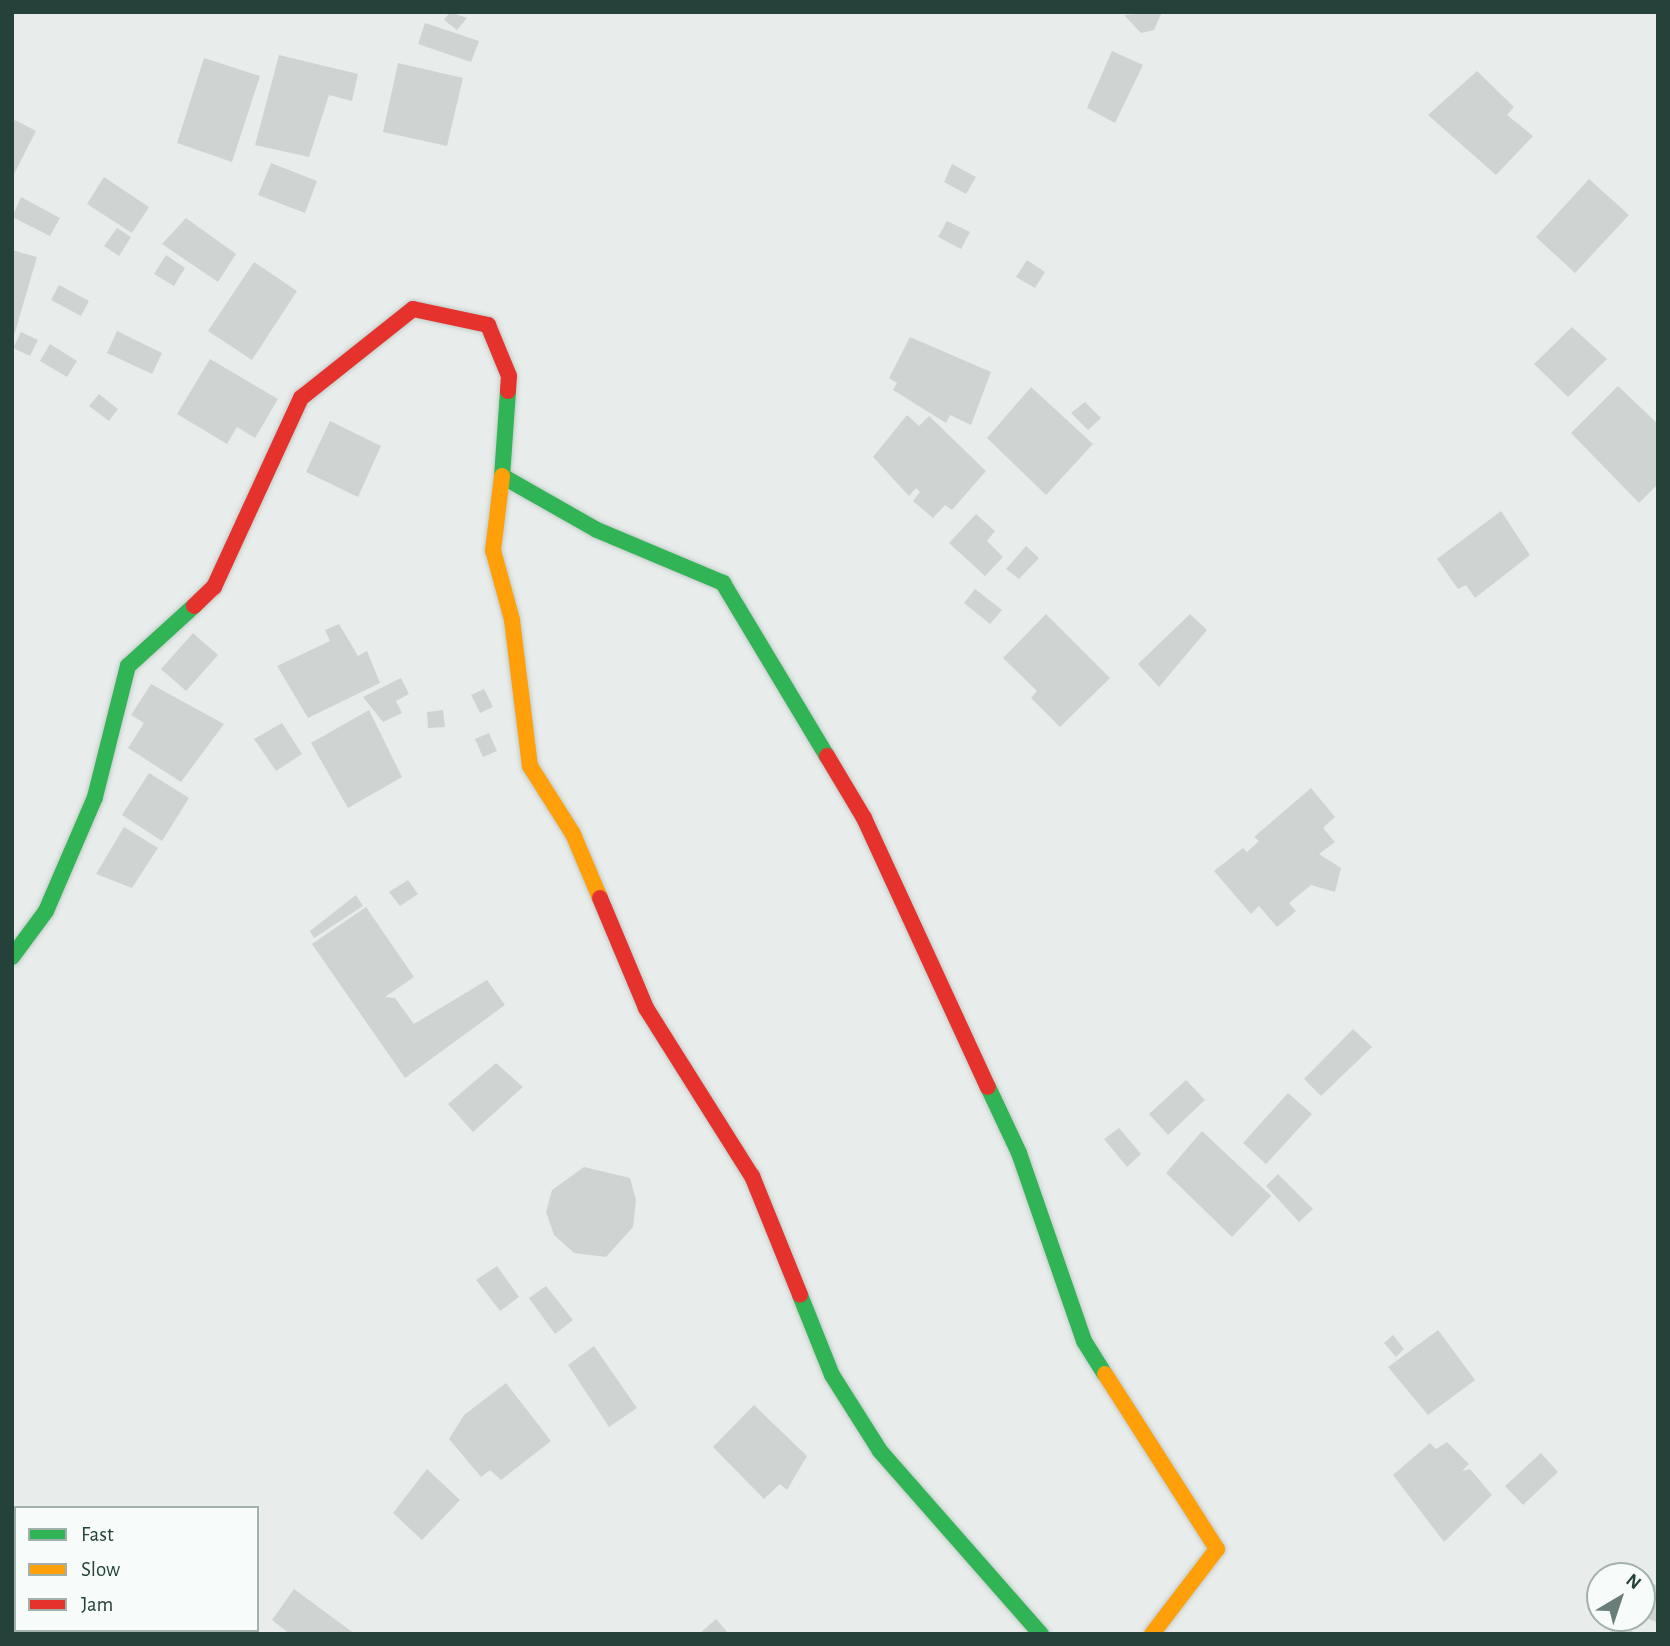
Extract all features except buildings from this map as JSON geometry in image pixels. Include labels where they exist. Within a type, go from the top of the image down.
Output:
[{"type":"street","points":[[12,957],[46,911],[95,797],[128,666],[215,587],[302,398],[413,309],[488,325],[509,376],[502,476],[493,550],[512,620],[530,766],[573,834],[646,1008],[752,1176],[832,1375],[880,1451],[1041,1634]]},
{"type":"street","points":[[502,476],[597,530],[723,583],[864,818],[1019,1153],[1084,1341],[1217,1549],[1152,1634]]},
{"type":"traffic: fast","points":[[508,391],[502,476],[597,530],[723,583],[827,756]]},
{"type":"traffic: fast","points":[[12,957],[46,911],[95,797],[128,666],[194,606]]},
{"type":"traffic: fast","points":[[988,1087],[1019,1153],[1084,1341],[1105,1374]]},
{"type":"traffic: fast","points":[[800,1295],[832,1375],[880,1451],[1041,1634]]},
{"type":"traffic: slow","points":[[502,476],[493,550],[512,620],[530,766],[573,834],[600,898]]},
{"type":"traffic: slow","points":[[1105,1374],[1217,1549],[1152,1634]]},
{"type":"traffic: jam","points":[[194,606],[214,587],[301,398],[413,309],[488,325],[509,376],[508,391]]},
{"type":"traffic: jam","points":[[827,756],[864,818],[988,1087]]},
{"type":"traffic: jam","points":[[600,898],[646,1008],[752,1176],[800,1295]]}]
